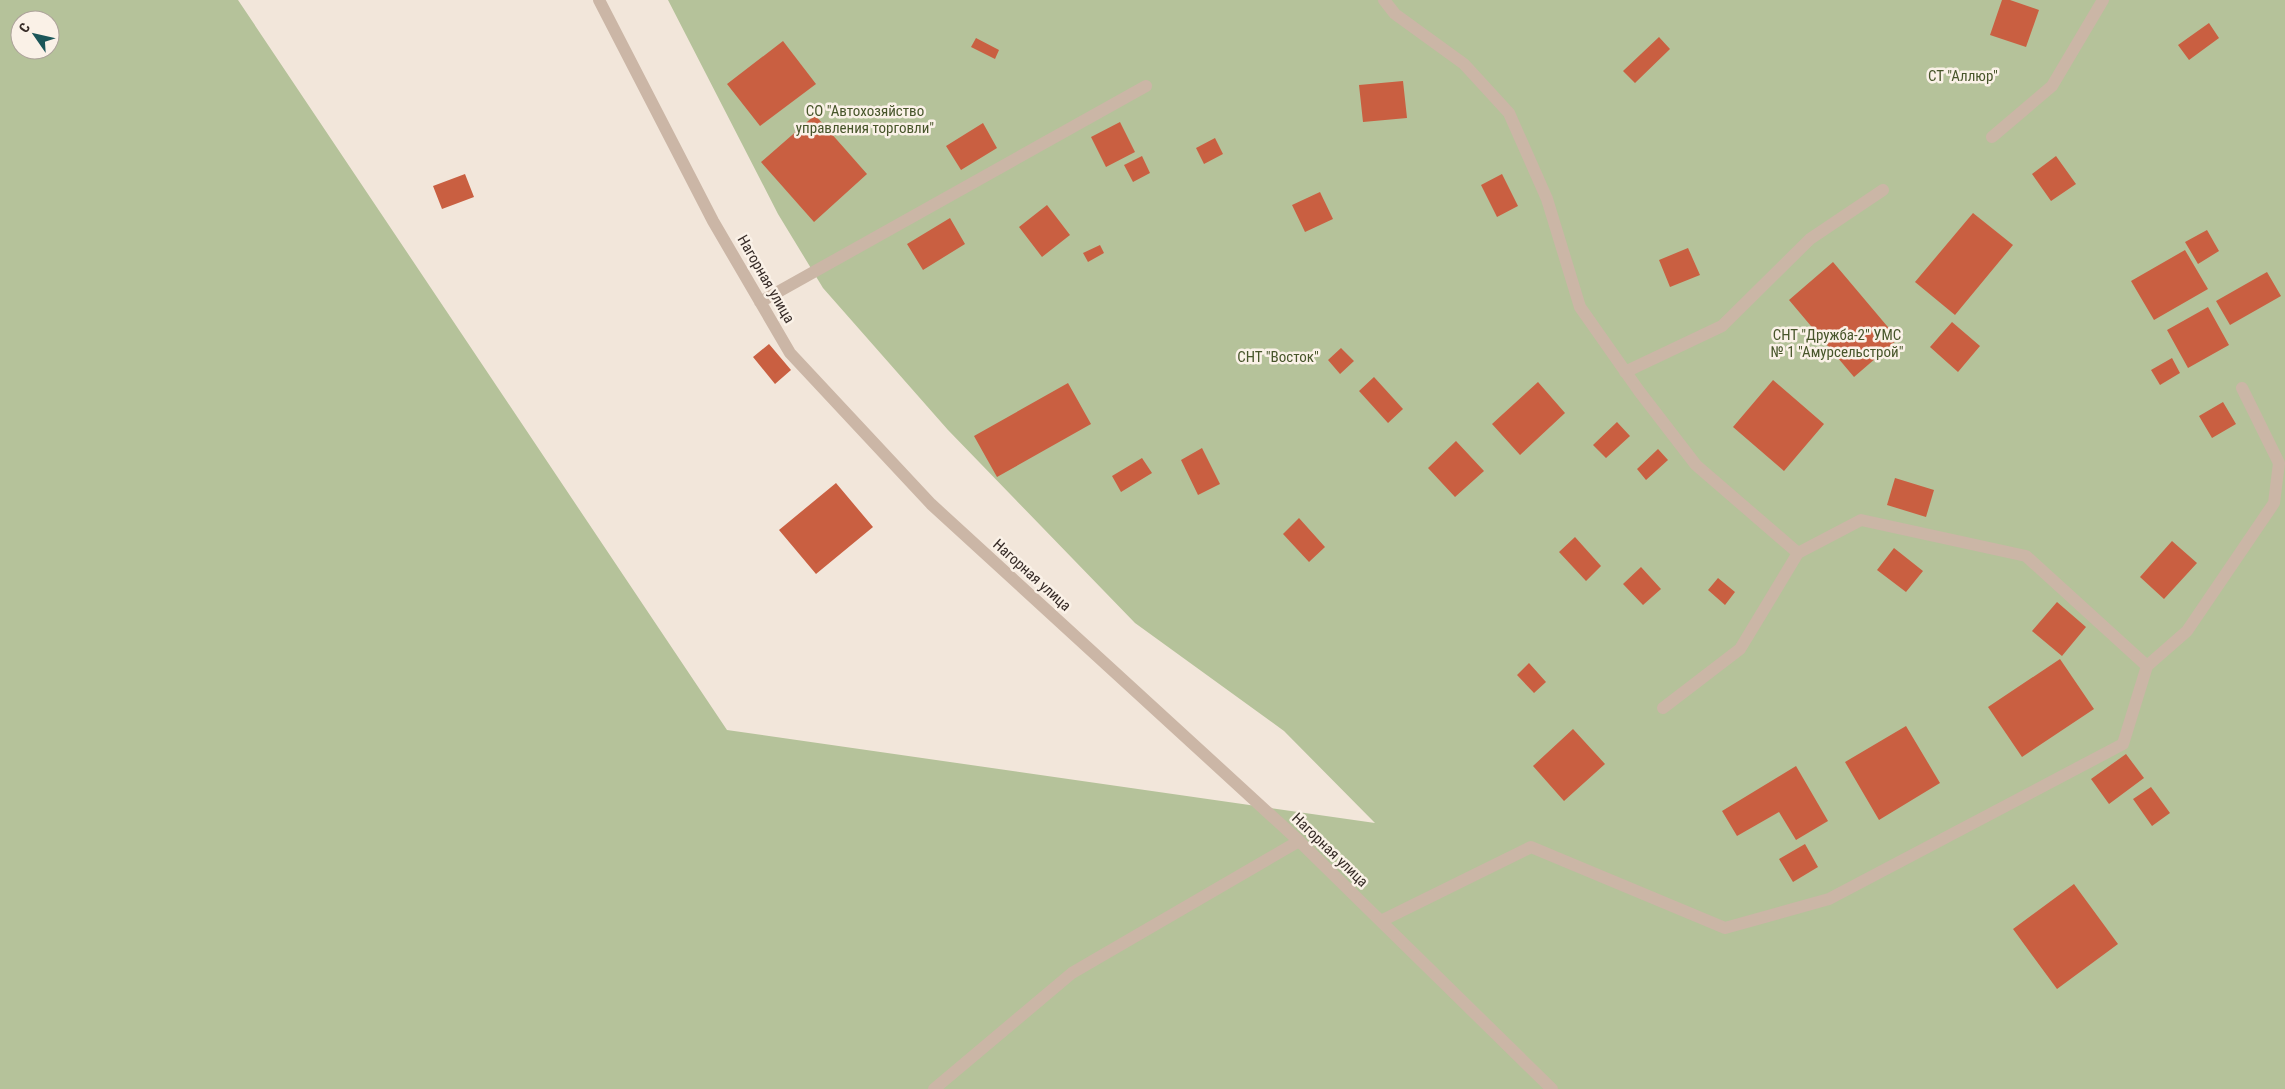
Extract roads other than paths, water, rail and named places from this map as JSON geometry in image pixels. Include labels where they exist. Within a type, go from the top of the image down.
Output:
[{"type":"street","name":"Нагорная улица","points":[[600,0],[713,221],[790,353],[931,504],[1299,841],[1552,1089]]},
{"type":"street","points":[[1384,0],[1394,14],[1464,64],[1509,113],[1548,200],[1580,307],[1625,372],[1696,465],[1798,553]]},
{"type":"street","points":[[1992,138],[2052,86],[2103,0]]},
{"type":"street","points":[[760,302],[1146,86]]},
{"type":"street","points":[[1625,372],[1722,326],[1810,240],[1883,190]]},
{"type":"street","points":[[1381,921],[1531,847],[1726,928],[1828,899],[2123,744],[2147,666],[2187,631],[2274,503],[2279,463],[2242,388]]},
{"type":"street","points":[[1663,708],[1740,649],[1798,553],[1861,520],[2026,556],[2147,666]]},
{"type":"street","points":[[934,1089],[1072,973],[1299,841]]},
{"type":"park label","name":"СТ \"Аллюр\"","points":[[1963,76]]},
{"type":"park label","name":"СО \"Автохозяйство управления торговли\"","points":[[865,120]]},
{"type":"park label","name":"СНТ \"Дружба-2\" УМС № 1 \"Амурсельстрой\"","points":[[1837,344]]},
{"type":"park label","name":"СНТ \"Восток\"","points":[[1278,357]]}]
